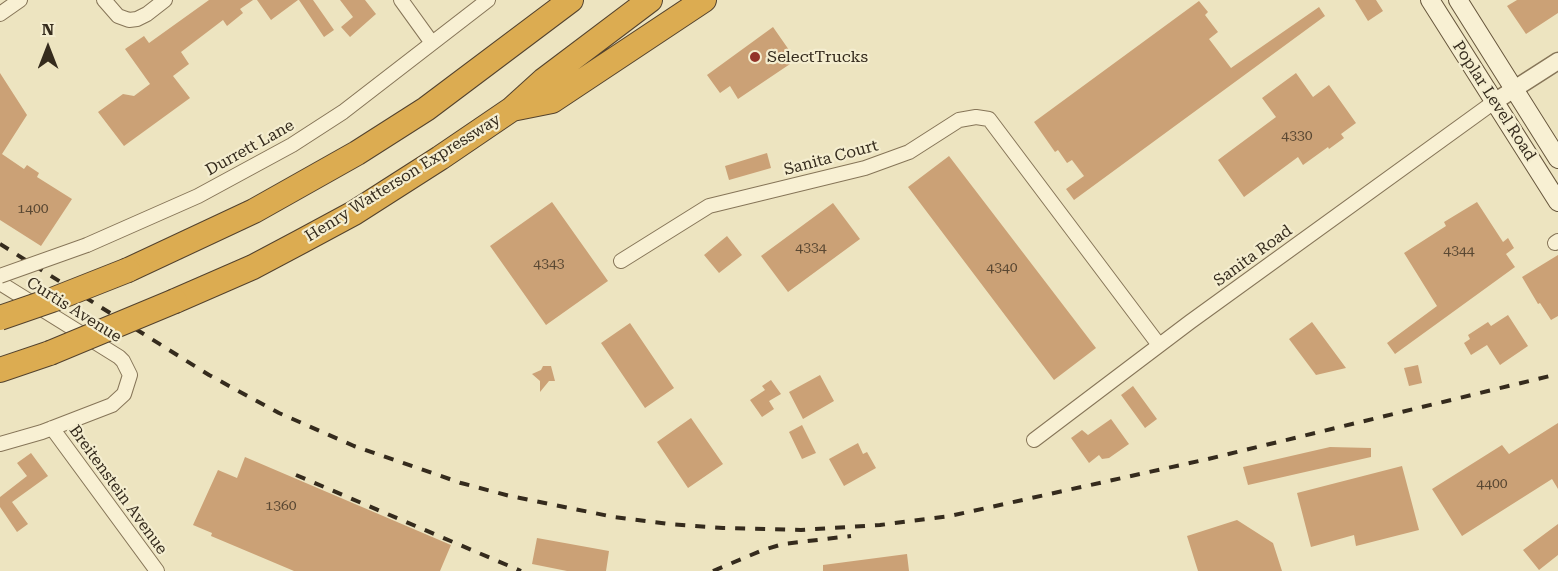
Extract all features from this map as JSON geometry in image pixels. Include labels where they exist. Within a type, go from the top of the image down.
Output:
[{"type":"highway","points":[[0,318],[128,270],[254,211],[357,153],[426,109],[572,0]]},
{"type":"highway","name":"Henry Watterson Expressway","points":[[0,370],[50,353],[253,267],[354,213],[512,109],[544,80],[650,0]]},
{"type":"highway","points":[[512,109],[552,101],[704,0]]},
{"type":"main road","name":"Poplar Level Road","points":[[1430,0],[1558,202]]},
{"type":"main road","name":"Poplar Level Road","points":[[1458,0],[1558,159]]},
{"type":"street","points":[[0,14],[20,0]]},
{"type":"street","points":[[104,0],[118,16],[129,20],[147,14],[165,0]]},
{"type":"street","points":[[401,0],[432,43]]},
{"type":"street","name":"Durrett Lane","points":[[0,276],[87,245],[198,196],[292,145],[343,112],[488,0]]},
{"type":"street","points":[[1494,102],[1558,61]]},
{"type":"street","name":"Sanita Road","points":[[1034,440],[1159,345],[1494,102]]},
{"type":"street","name":"Sanita Court","points":[[621,261],[709,206],[865,168],[909,152],[960,120],[976,117],[989,119],[1159,345]]},
{"type":"street","name":"Curtis Avenue","points":[[0,283],[123,361],[130,375],[126,389],[118,401],[98,412],[52,429]]},
{"type":"street","points":[[0,444],[52,429]]},
{"type":"street","name":"Breitenstein Avenue","points":[[52,429],[157,571]]},
{"type":"building","points":[[209,0],[253,0],[240,9],[243,13],[227,26],[223,20],[181,52],[189,64],[173,76],[190,98],[124,146],[98,112],[123,94],[134,96],[150,84],[125,49],[144,36],[149,43]]},
{"type":"building","points":[[257,0],[298,0],[271,20]]},
{"type":"building","points":[[299,0],[313,0],[334,30],[324,37]]},
{"type":"building","points":[[340,0],[365,0],[376,14],[350,37],[341,27],[353,17]]},
{"type":"building","points":[[1355,0],[1376,0],[1383,11],[1368,21]]},
{"type":"building","points":[[1517,0],[1558,0],[1558,13],[1526,34],[1507,6]]},
{"type":"building","points":[[1199,1],[1208,12],[1205,15],[1218,32],[1209,39],[1231,68],[1319,7],[1325,16],[1074,200],[1066,189],[1084,176],[1072,160],[1067,163],[1058,150],[1055,152],[1034,122]]},
{"type":"building","points":[[773,27],[796,60],[738,99],[730,86],[720,93],[707,75]]},
{"type":"building","points":[[0,73],[27,115],[2,154],[24,169],[27,165],[39,173],[37,177],[72,199],[41,246],[0,220]]},
{"type":"building","points":[[1296,73],[1313,97],[1329,85],[1356,123],[1341,134],[1344,138],[1329,149],[1328,147],[1303,165],[1298,157],[1244,197],[1218,160],[1276,117],[1262,98]]},
{"type":"building","points":[[767,153],[771,168],[729,180],[725,166]]},
{"type":"building","points":[[949,156],[1096,348],[1054,380],[908,187]]},
{"type":"building","points":[[552,202],[608,281],[546,325],[490,246]]},
{"type":"building","points":[[1477,202],[1503,242],[1508,238],[1514,248],[1506,254],[1515,267],[1395,354],[1387,343],[1437,306],[1404,253],[1446,226],[1444,222]]},
{"type":"building","points":[[833,203],[860,239],[788,292],[761,256]]},
{"type":"building","points":[[727,236],[742,255],[719,273],[704,255]]},
{"type":"building","points":[[1558,255],[1558,316],[1551,320],[1540,303],[1538,304],[1522,277]]},
{"type":"building","points":[[1508,315],[1528,346],[1500,365],[1487,345],[1471,355],[1464,343],[1470,339],[1468,335],[1488,322],[1491,326]]},
{"type":"building","points":[[1312,322],[1346,368],[1316,375],[1289,339]]},
{"type":"building","points":[[630,323],[674,388],[645,408],[601,343]]},
{"type":"building","points":[[1418,365],[1422,383],[1409,386],[1404,368]]},
{"type":"building","points":[[543,366],[551,366],[555,381],[549,381],[540,392],[540,381],[532,374],[541,370]]},
{"type":"building","points":[[820,375],[834,401],[803,419],[789,392]]},
{"type":"building","points":[[771,380],[781,394],[769,401],[774,409],[762,417],[750,400],[765,390],[762,386]]},
{"type":"building","points":[[1133,386],[1157,419],[1145,428],[1121,395]]},
{"type":"building","points":[[691,418],[723,464],[688,488],[657,442]]},
{"type":"building","points":[[1111,419],[1129,444],[1109,458],[1102,459],[1099,455],[1089,463],[1071,438],[1082,430],[1088,435]]},
{"type":"building","points":[[1558,423],[1558,489],[1552,479],[1462,536],[1432,489],[1502,445],[1509,454]]},
{"type":"building","points":[[802,425],[816,453],[802,459],[789,432]]},
{"type":"building","points":[[858,443],[863,454],[867,452],[876,468],[844,486],[829,459]]},
{"type":"building","points":[[1330,447],[1371,448],[1371,457],[1248,485],[1243,467]]},
{"type":"building","points":[[31,453],[48,476],[12,502],[28,524],[17,532],[0,507],[0,497],[27,476],[17,463]]},
{"type":"building","points":[[245,457],[451,545],[440,571],[294,571],[211,536],[212,533],[193,525],[218,470],[237,478]]},
{"type":"building","points":[[1402,466],[1419,530],[1356,546],[1354,535],[1311,547],[1297,493]]},
{"type":"building","points":[[1237,520],[1273,543],[1282,571],[1198,571],[1187,536]]},
{"type":"building","points":[[1558,524],[1558,555],[1539,570],[1523,550]]},
{"type":"building","points":[[537,538],[609,551],[606,571],[567,571],[532,564]]},
{"type":"building","points":[[907,554],[909,571],[823,571],[823,565]]},
{"type":"railway","points":[[0,244],[209,375],[279,413],[354,446],[461,483],[510,496],[614,517],[669,524],[801,530],[880,525],[950,516],[1208,459],[1558,374]]},
{"type":"railway","points":[[296,475],[521,571]]},
{"type":"railway","points":[[713,571],[783,544],[851,536]]},
{"type":"place","name":"SelectTrucks","points":[[755,57]]}]
